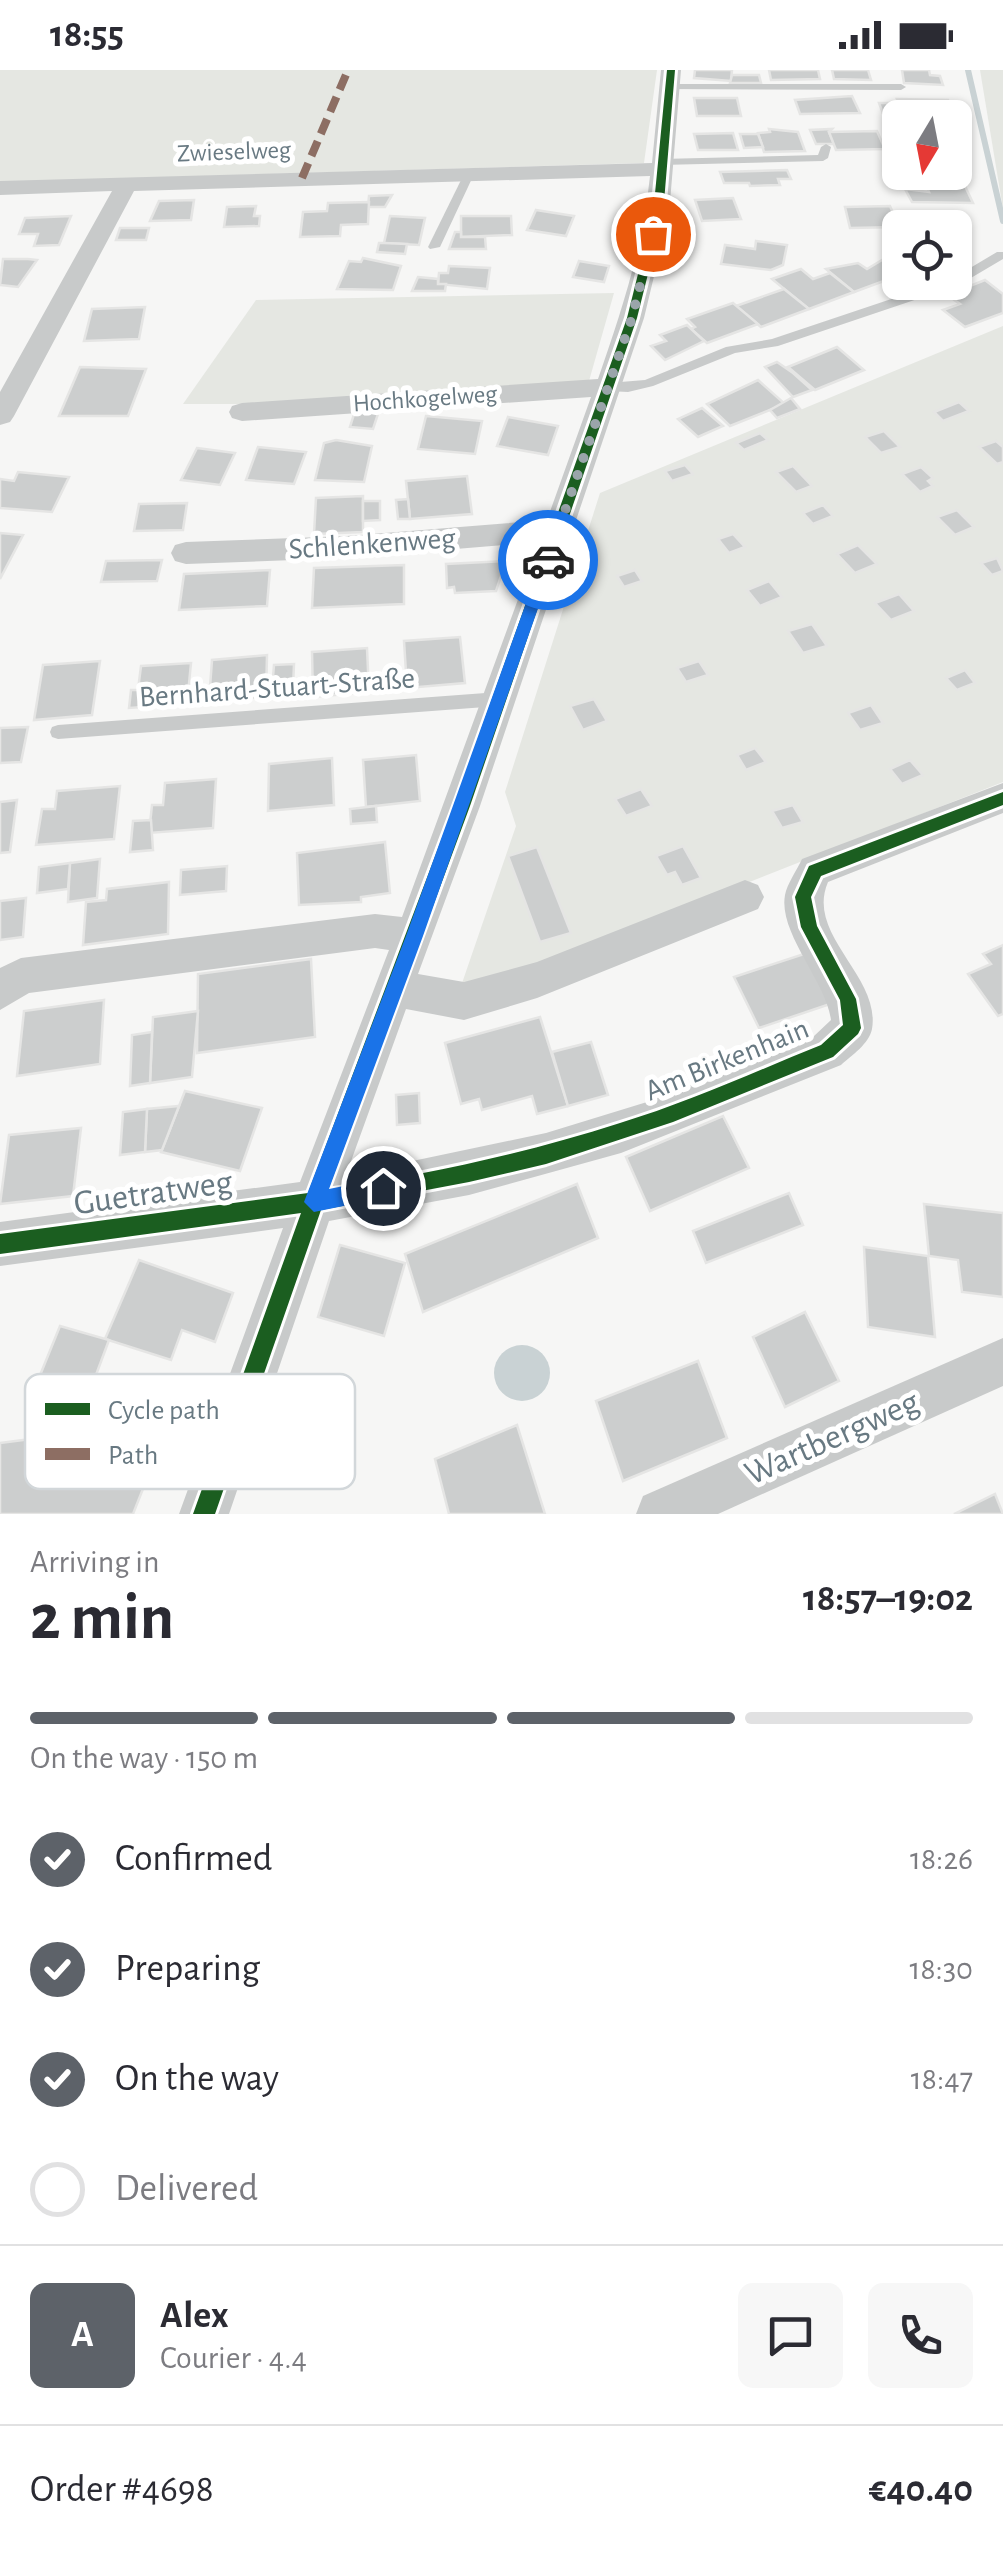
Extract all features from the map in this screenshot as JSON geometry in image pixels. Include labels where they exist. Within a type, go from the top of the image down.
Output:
[{"type":"street","points":[[253,1374],[500,698],[632,318],[658,214],[669,79]]},
{"type":"street","name":"Zwieselweg","points":[[0,188],[661,165]]},
{"type":"street","points":[[0,416],[127,184]]},
{"type":"street","name":"Hochkogelweg","points":[[242,412],[608,387]]},
{"type":"street","name":"Schlenkenweg","points":[[186,554],[347,547],[558,530]]},
{"type":"street","name":"Am Birkenhain","points":[[314,1202],[487,1168],[621,1132],[827,1051],[852,1028],[848,999],[809,927],[803,897],[816,871],[1003,798]]},
{"type":"street","points":[[395,989],[464,1001],[537,980],[745,897]]},
{"type":"street","points":[[0,991],[22,976],[375,931],[414,936]]},
{"type":"street","name":"Guetratweg","points":[[0,1244],[314,1202]]},
{"type":"street","name":"Wartbergweg","points":[[660,1514],[1003,1362]]},
{"type":"street","points":[[204,1514],[213,1489]]},
{"type":"lane","points":[[669,79],[901,87]]},
{"type":"lane","points":[[661,165],[823,158],[826,148]]},
{"type":"lane","points":[[434,247],[470,172]]},
{"type":"lane","points":[[972,272],[1001,255]]},
{"type":"lane","points":[[608,387],[634,388],[748,342],[773,343],[901,300]]},
{"type":"lane","name":"Bernhard-Stuart-Straße","points":[[58,732],[500,698]]},
{"type":"shaded area","points":[[0,70],[657,70],[644,163],[0,182]]},
{"type":"shaded area","points":[[980,70],[1003,70],[1003,209]]},
{"type":"shaded area","points":[[614,293],[589,381],[262,404],[183,404],[256,300]]},
{"type":"shaded area","points":[[1003,326],[1003,782],[567,954],[460,989],[516,826],[505,792],[600,493]]},
{"type":"shaded area","points":[[522,1345],[542,1353],[550,1373],[542,1393],[522,1401],[502,1393],[494,1373],[502,1353]]},
{"type":"building","points":[[695,70],[732,70],[731,81],[694,78]]},
{"type":"building","points":[[769,70],[818,70],[820,79],[771,80]]},
{"type":"building","points":[[832,70],[868,70],[871,80],[834,79]]},
{"type":"building","points":[[902,70],[929,70],[930,75],[940,76],[943,85],[904,83]]},
{"type":"building","points":[[732,75],[759,75],[761,83],[730,83]]},
{"type":"building","points":[[852,96],[860,113],[800,114],[795,100]]},
{"type":"building","points":[[694,98],[737,98],[741,116],[697,116]]},
{"type":"building","points":[[769,129],[798,132],[805,151],[764,152],[758,133],[770,132]]},
{"type":"building","points":[[832,129],[829,132],[834,144],[816,144],[810,130]]},
{"type":"building","points":[[877,131],[882,149],[836,150],[829,132]]},
{"type":"building","points":[[733,133],[738,150],[698,150],[694,134]]},
{"type":"building","points":[[740,134],[758,134],[763,147],[744,148]]},
{"type":"building","points":[[787,170],[791,179],[778,179],[780,185],[750,186],[724,183],[720,172]]},
{"type":"building","points":[[906,190],[967,190],[973,203],[912,202]]},
{"type":"building","points":[[392,195],[385,207],[368,207],[369,196]]},
{"type":"building","points":[[733,198],[741,219],[702,221],[695,200]]},
{"type":"building","points":[[194,200],[191,220],[150,221],[159,201]]},
{"type":"building","points":[[369,202],[368,224],[341,225],[340,236],[300,237],[303,212],[327,211],[328,203]]},
{"type":"building","points":[[256,206],[254,216],[260,216],[259,226],[224,227],[227,207]]},
{"type":"building","points":[[890,206],[892,210],[882,210],[882,227],[850,228],[845,207]]},
{"type":"building","points":[[536,210],[574,216],[566,236],[527,230]]},
{"type":"building","points":[[71,216],[59,245],[34,246],[38,234],[19,234],[25,218]]},
{"type":"building","points":[[390,216],[425,218],[419,245],[384,243]]},
{"type":"building","points":[[461,216],[511,216],[512,235],[461,237]]},
{"type":"building","points":[[120,228],[149,228],[146,240],[116,240]]},
{"type":"building","points":[[455,232],[461,232],[461,237],[485,237],[486,249],[449,249]]},
{"type":"building","points":[[756,241],[787,245],[783,265],[771,270],[721,264],[725,245],[755,249]]},
{"type":"building","points":[[379,243],[407,244],[405,254],[377,252]]},
{"type":"building","points":[[363,258],[401,266],[393,290],[337,289],[349,261],[361,262]]},
{"type":"building","points":[[3,259],[37,260],[18,287],[0,285]]},
{"type":"building","points":[[882,260],[882,282],[854,292],[826,269],[858,263],[867,269]]},
{"type":"building","points":[[579,261],[609,266],[604,282],[573,277]]},
{"type":"building","points":[[449,266],[490,268],[487,289],[438,284],[439,273],[448,273]]},
{"type":"building","points":[[801,269],[813,279],[830,273],[854,292],[809,309],[772,279]]},
{"type":"building","points":[[418,277],[438,279],[438,284],[446,284],[445,291],[412,291]]},
{"type":"building","points":[[985,280],[1003,294],[1003,313],[965,327],[943,310],[960,304],[954,300],[972,300],[972,285]]},
{"type":"building","points":[[784,289],[809,309],[761,327],[736,306]]},
{"type":"building","points":[[733,303],[758,324],[707,343],[691,329],[695,327],[687,319]]},
{"type":"building","points":[[145,307],[139,339],[84,341],[92,309]]},
{"type":"building","points":[[687,325],[704,341],[665,360],[651,346],[666,341],[660,335]]},
{"type":"building","points":[[837,347],[864,370],[815,390],[788,367]]},
{"type":"building","points":[[777,362],[812,390],[793,397],[765,367]]},
{"type":"building","points":[[80,367],[146,369],[128,416],[59,416]]},
{"type":"building","points":[[758,380],[785,404],[730,426],[707,404]]},
{"type":"building","points":[[791,398],[800,409],[777,418],[770,410]]},
{"type":"building","points":[[959,402],[969,411],[943,421],[934,412]]},
{"type":"building","points":[[702,408],[723,426],[698,437],[678,419]]},
{"type":"building","points":[[355,411],[379,411],[373,429],[350,427]]},
{"type":"building","points":[[426,416],[482,421],[475,454],[418,449]]},
{"type":"building","points":[[508,417],[558,426],[548,455],[497,446]]},
{"type":"building","points":[[884,431],[900,447],[881,453],[865,437]]},
{"type":"building","points":[[760,433],[768,440],[744,450],[736,443]]},
{"type":"building","points":[[336,440],[372,446],[364,482],[315,480],[324,443]]},
{"type":"building","points":[[996,441],[1003,447],[1003,462],[997,464],[979,447]]},
{"type":"building","points":[[258,447],[306,452],[294,484],[246,480]]},
{"type":"building","points":[[197,448],[235,453],[220,485],[181,480]]},
{"type":"building","points":[[685,465],[693,474],[672,481],[665,471]]},
{"type":"building","points":[[793,466],[812,486],[796,492],[776,472]]},
{"type":"building","points":[[921,467],[933,478],[928,481],[933,486],[920,492],[902,474]]},
{"type":"building","points":[[18,472],[69,477],[52,512],[0,508],[0,479],[14,481]]},
{"type":"building","points":[[467,476],[472,514],[410,519],[406,481]]},
{"type":"building","points":[[363,496],[363,532],[314,534],[316,498]]},
{"type":"building","points":[[408,499],[410,519],[398,519],[396,500]]},
{"type":"building","points":[[363,501],[380,501],[380,520],[363,521]]},
{"type":"building","points":[[187,503],[183,530],[134,531],[139,504]]},
{"type":"building","points":[[823,505],[833,516],[813,524],[803,513]]},
{"type":"building","points":[[957,510],[974,527],[955,535],[937,517]]},
{"type":"building","points":[[0,533],[23,535],[0,579]]},
{"type":"building","points":[[733,534],[745,547],[729,553],[718,539]]},
{"type":"building","points":[[858,545],[877,564],[855,573],[837,554]]},
{"type":"building","points":[[997,558],[1003,571],[992,575],[981,563]]},
{"type":"building","points":[[162,560],[157,581],[101,582],[106,561]]},
{"type":"building","points":[[506,561],[496,591],[455,593],[454,587],[447,588],[446,564]]},
{"type":"building","points":[[404,565],[404,604],[312,608],[314,568]]},
{"type":"building","points":[[270,570],[267,606],[179,610],[184,574]]},
{"type":"building","points":[[635,570],[642,581],[624,587],[617,576]]},
{"type":"building","points":[[769,581],[782,597],[760,606],[747,590]]},
{"type":"building","points":[[899,594],[914,611],[891,620],[875,603]]},
{"type":"building","points":[[812,624],[827,646],[803,653],[788,631]]},
{"type":"building","points":[[460,637],[465,683],[407,688],[404,641]]},
{"type":"building","points":[[367,648],[369,692],[313,697],[312,652]]},
{"type":"building","points":[[267,655],[266,697],[209,701],[212,660]]},
{"type":"building","points":[[100,661],[92,715],[34,720],[43,665]]},
{"type":"building","points":[[699,661],[708,675],[686,682],[677,668]]},
{"type":"building","points":[[191,663],[187,704],[129,708],[131,690],[138,690],[141,666]]},
{"type":"building","points":[[294,664],[293,688],[272,689],[274,665]]},
{"type":"building","points":[[965,670],[975,683],[957,690],[946,678]]},
{"type":"building","points":[[594,699],[607,721],[583,730],[570,706]]},
{"type":"building","points":[[871,705],[883,723],[860,730],[848,713]]},
{"type":"building","points":[[28,727],[21,762],[0,763],[0,728]]},
{"type":"building","points":[[755,748],[766,762],[746,770],[737,755]]},
{"type":"building","points":[[416,755],[420,801],[366,807],[363,760]]},
{"type":"building","points":[[332,758],[334,805],[268,811],[269,764]]},
{"type":"building","points":[[910,760],[923,775],[902,784],[890,769]]},
{"type":"building","points":[[216,779],[213,828],[149,833],[152,805],[163,805],[165,783]]},
{"type":"building","points":[[120,786],[114,839],[36,845],[42,809],[55,809],[57,791]]},
{"type":"building","points":[[641,789],[652,806],[626,816],[615,799]]},
{"type":"building","points":[[17,800],[10,852],[0,853],[0,802]]},
{"type":"building","points":[[793,805],[803,822],[782,828],[772,811]]},
{"type":"building","points":[[376,806],[377,822],[351,824],[350,809]]},
{"type":"building","points":[[151,820],[153,850],[130,852],[133,821]]},
{"type":"building","points":[[385,842],[390,893],[361,897],[361,902],[299,905],[297,853]]},
{"type":"building","points":[[683,846],[701,878],[682,885],[675,872],[667,875],[656,856]]},
{"type":"building","points":[[537,847],[571,933],[540,942],[508,856]]},
{"type":"building","points":[[100,859],[97,898],[68,902],[70,863]]},
{"type":"building","points":[[70,863],[68,889],[37,893],[39,867]]},
{"type":"building","points":[[227,866],[226,891],[180,895],[181,870]]},
{"type":"building","points":[[169,882],[168,934],[83,945],[86,902],[106,900],[107,889]]},
{"type":"building","points":[[26,898],[23,937],[0,940],[0,901]]},
{"type":"building","points":[[1003,945],[1003,1014],[998,1016],[968,974],[991,964],[983,954]]},
{"type":"building","points":[[807,953],[833,1003],[759,1028],[734,977]]},
{"type":"building","points":[[311,959],[315,1037],[197,1053],[198,974]]},
{"type":"building","points":[[104,1000],[100,1064],[17,1076],[24,1011]]},
{"type":"building","points":[[198,1011],[192,1077],[150,1083],[153,1017]]},
{"type":"building","points":[[540,1017],[568,1106],[537,1114],[532,1096],[482,1110],[479,1099],[461,1104],[445,1043]]},
{"type":"building","points":[[152,1032],[150,1083],[130,1086],[132,1035]]},
{"type":"building","points":[[591,1042],[608,1095],[568,1106],[552,1052]]},
{"type":"building","points":[[185,1091],[262,1108],[240,1171],[161,1152]]},
{"type":"building","points":[[419,1093],[420,1123],[397,1125],[396,1095]]},
{"type":"building","points":[[179,1106],[162,1150],[145,1152],[147,1109]]},
{"type":"building","points":[[147,1109],[145,1152],[120,1155],[123,1112]]},
{"type":"building","points":[[723,1116],[749,1168],[650,1211],[626,1157]]},
{"type":"building","points":[[81,1128],[73,1196],[0,1204],[9,1135]]},
{"type":"building","points":[[577,1184],[598,1238],[423,1312],[405,1254]]},
{"type":"building","points":[[789,1193],[803,1225],[706,1263],[693,1231]]},
{"type":"building","points":[[924,1204],[1003,1213],[1003,1297],[962,1292],[958,1260],[929,1256]]},
{"type":"building","points":[[340,1245],[405,1263],[384,1336],[318,1317]]},
{"type":"building","points":[[864,1247],[928,1256],[935,1337],[868,1327]]},
{"type":"building","points":[[139,1260],[233,1293],[215,1342],[182,1330],[171,1360],[105,1339]]},
{"type":"building","points":[[805,1312],[839,1381],[785,1407],[753,1337]]},
{"type":"building","points":[[60,1326],[109,1340],[96,1374],[41,1374]]},
{"type":"building","points":[[698,1361],[727,1438],[623,1481],[596,1401]]},
{"type":"building","points":[[517,1425],[545,1514],[449,1514],[435,1459]]},
{"type":"building","points":[[25,1440],[25,1489],[143,1489],[133,1514],[0,1514],[0,1443]]},
{"type":"building","points":[[995,1494],[1003,1514],[954,1514]]},
{"type":"waterway","points":[[968,70],[1003,221]]},
{"type":"marked path","points":[[302,178],[348,70]]},
{"type":"cycle path","points":[[253,1374],[462,806],[632,318],[658,214],[671,70]]},
{"type":"cycle path","points":[[0,1244],[314,1202],[469,1173],[621,1132],[827,1051],[852,1028],[848,999],[809,927],[803,897],[815,871],[1003,798]]},
{"type":"cycle path","points":[[204,1514],[213,1489]]},
{"type":"way so far","points":[[548,560],[632,318],[653,234]]},
{"type":"route","points":[[383,1188],[314,1202],[462,806],[548,560]]}]
